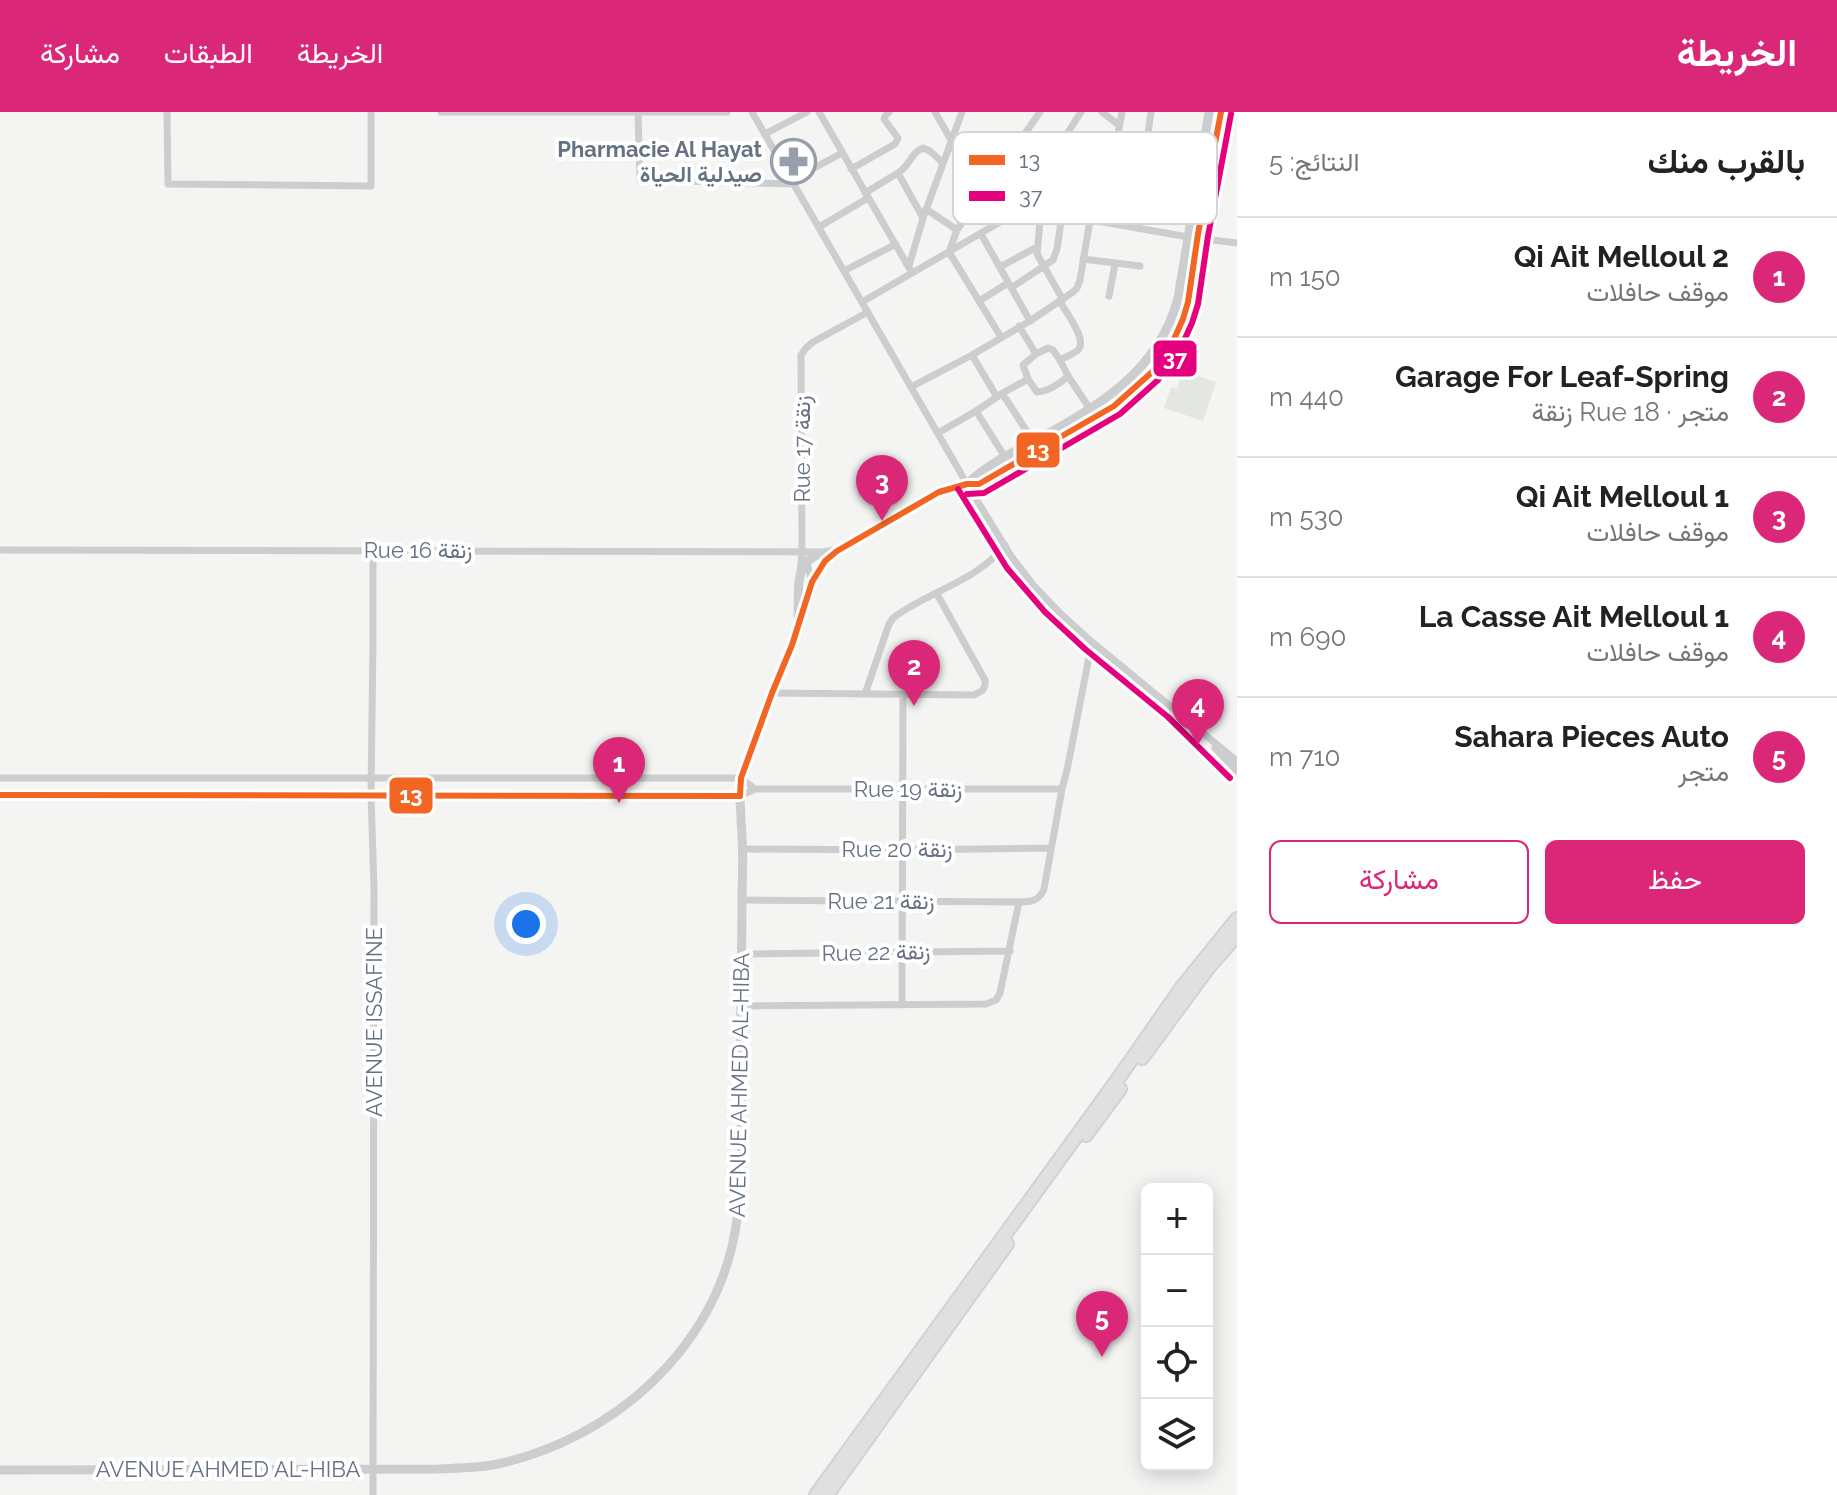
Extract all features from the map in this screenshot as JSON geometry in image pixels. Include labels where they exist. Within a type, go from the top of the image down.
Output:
[{"type":"highway","points":[[816,1495],[1177,994],[1237,919]]},
{"type":"highway","points":[[827,1495],[1199,980],[1237,935]]},
{"type":"street","points":[[167,112],[168,184],[371,186],[371,112]]},
{"type":"street","points":[[441,112],[727,112]]},
{"type":"street","points":[[752,112],[1011,556],[1042,595],[1092,642],[1237,761]]},
{"type":"street","points":[[765,134],[807,112]]},
{"type":"street","points":[[819,112],[910,270]]},
{"type":"street","points":[[851,169],[895,144],[898,138],[884,117],[889,112]]},
{"type":"street","points":[[935,112],[953,146]]},
{"type":"street","points":[[954,132],[962,112]]},
{"type":"street","points":[[1025,132],[1040,112]]},
{"type":"street","points":[[1069,132],[1081,112]]},
{"type":"street","points":[[1102,112],[1119,125]]},
{"type":"street","points":[[1118,132],[1122,112]]},
{"type":"street","points":[[1148,132],[1151,112]]},
{"type":"street","points":[[1206,132],[1209,112]]},
{"type":"street","points":[[1217,132],[1221,112]]},
{"type":"street","points":[[638,113],[640,180],[793,182],[842,153]]},
{"type":"street","points":[[910,270],[923,218],[953,135]]},
{"type":"street","points":[[819,227],[907,168],[918,149],[930,151],[943,163]]},
{"type":"street","points":[[898,173],[923,218]]},
{"type":"street","points":[[926,209],[957,230]]},
{"type":"street","points":[[949,252],[961,224]]},
{"type":"street","points":[[862,302],[910,270],[999,224]]},
{"type":"street","points":[[1040,224],[1037,254],[1082,343],[1077,351],[1060,360]]},
{"type":"street","points":[[979,301],[1052,262],[1061,224]]},
{"type":"street","points":[[911,387],[1030,321],[1077,288],[1089,224]]},
{"type":"street","points":[[1113,224],[1237,243]]},
{"type":"street","points":[[967,484],[979,484],[1114,406],[1162,362],[1182,324],[1195,224]]},
{"type":"street","points":[[1193,237],[1196,224]]},
{"type":"street","points":[[981,234],[1030,321]]},
{"type":"street","points":[[844,271],[896,244]]},
{"type":"street","points":[[1000,267],[1037,247]]},
{"type":"street","points":[[949,252],[1001,337]]},
{"type":"street","points":[[1083,259],[1140,266]]},
{"type":"street","points":[[1109,296],[1115,264]]},
{"type":"street","points":[[967,484],[1005,457],[1090,409],[1122,386],[1153,353],[1183,300]]},
{"type":"street","name":"Rue 17 زنقة","points":[[798,623],[802,551],[801,355],[813,342],[868,312]]},
{"type":"street","points":[[1019,326],[1036,354]]},
{"type":"street","points":[[1068,376],[1040,392],[1034,390],[1022,366],[1036,354],[1048,348],[1053,350],[1090,409]]},
{"type":"street","points":[[972,355],[1033,441]]},
{"type":"street","points":[[938,433],[1028,379]]},
{"type":"street","points":[[976,411],[1005,457]]},
{"type":"street","name":"AVENUE AHMED AL-HIBA","points":[[0,1470],[437,1469],[495,1464],[564,1443],[585,1433],[656,1381],[692,1335],[711,1301],[728,1262],[735,1232],[742,1157],[741,778],[792,645],[812,582],[825,561],[939,492],[967,484]]},
{"type":"street","points":[[865,694],[889,624],[899,613],[937,594],[995,558],[1005,545]]},
{"type":"street","name":"Rue 16 زنقة","points":[[0,550],[837,551]]},
{"type":"street","name":"AVENUE ISSAFINE","points":[[373,550],[373,1495]]},
{"type":"street","points":[[802,551],[812,582]]},
{"type":"street","points":[[799,580],[806,561],[823,552]]},
{"type":"street","points":[[995,558],[1011,556]]},
{"type":"street","points":[[772,693],[974,695],[983,690],[985,680],[937,594]]},
{"type":"street","points":[[741,1006],[992,1002],[1000,993],[1019,902],[1035,900],[1044,889],[1092,642]]},
{"type":"street","points":[[902,1004],[903,695]]},
{"type":"street","points":[[1194,727],[1237,771]]},
{"type":"street","points":[[0,778],[741,778],[755,789]]},
{"type":"street","points":[[133,778],[134,795]]},
{"type":"street","points":[[207,778],[207,795]]},
{"type":"street","points":[[637,778],[638,795]]},
{"type":"street","name":"Rue 19 زنقة","points":[[740,796],[755,789],[1062,789]]},
{"type":"street","points":[[0,795],[740,796]]},
{"type":"street","name":"Rue 20 زنقة","points":[[743,849],[1051,848]]},
{"type":"street","name":"Rue 21 زنقة","points":[[742,900],[1019,902]]},
{"type":"street","name":"Rue 22 زنقة","points":[[742,954],[1010,951]]},
{"type":"shaded area","points":[[1183,371],[1216,382],[1203,421],[1164,408],[1171,387],[1177,389]]},
{"type":"transit line","name":"13","points":[[1217,133],[1221,112]]},
{"type":"transit line","name":"37","points":[[1217,188],[1231,114]]},
{"type":"transit line","name":"13","points":[[0,795],[740,796],[741,778],[792,645],[812,582],[825,561],[939,492],[979,484],[1114,406],[1151,373],[1170,348],[1183,319],[1200,224]]},
{"type":"transit line","name":"37","points":[[967,494],[984,493],[1120,414],[1158,380],[1178,354],[1192,323],[1198,304],[1210,224]]},
{"type":"transit line","name":"37","points":[[958,489],[1007,568],[1045,612],[1168,717],[1230,778]]},
{"type":"place","name":"Pharmacie Al Hayat صيدلية الحياة","points":[[793,162]]},
{"type":"place","name":"Qi Ait Melloul 1","points":[[882,521]]},
{"type":"place","name":"Garage For Leaf-Spring","points":[[914,706]]},
{"type":"place","name":"La Casse Ait Melloul 1","points":[[1198,745]]},
{"type":"place","name":"Qi Ait Melloul 2","points":[[619,803]]},
{"type":"place","name":"Sahara Pieces Auto","points":[[1102,1357]]}]
